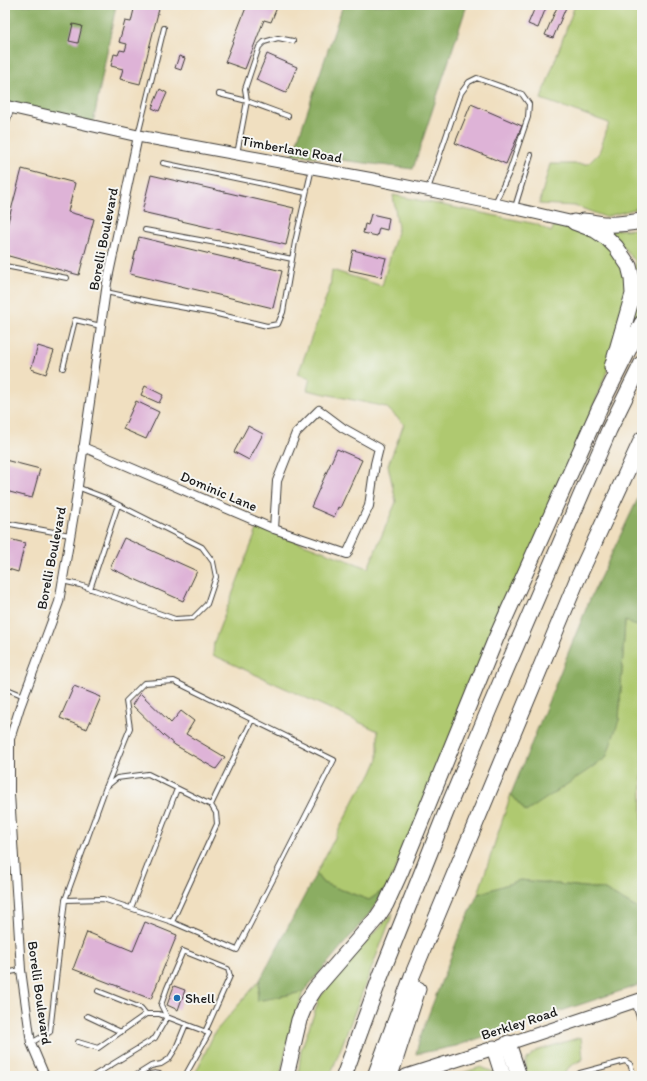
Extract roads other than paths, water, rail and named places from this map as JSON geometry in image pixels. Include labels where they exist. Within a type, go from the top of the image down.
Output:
[{"type":"highway","points":[[574,222],[590,221],[606,224],[642,221]]},
{"type":"highway","points":[[574,222],[595,230],[607,238],[616,247],[629,266],[632,278],[633,294],[600,408]]},
{"type":"highway","points":[[286,1076],[299,1020],[306,1003],[325,977],[376,920],[386,904],[404,864],[496,638],[600,408],[642,323]]},
{"type":"highway","points":[[344,1076],[381,975],[490,707],[609,430],[642,363]]},
{"type":"highway","points":[[375,1076],[412,976],[577,580],[642,439]]},
{"type":"highway","points":[[390,1076],[416,993],[436,941],[577,604],[577,580]]},
{"type":"highway","points":[[508,1043],[519,1076]]},
{"type":"highway","points":[[494,1048],[502,1076]]},
{"type":"main road","name":"Berkley Road","points":[[406,1076],[639,1000]]},
{"type":"street","name":"Timberlane Road","points":[[8,107],[138,136],[428,190],[574,222]]},
{"type":"street","name":"Borelli Boulevard","points":[[45,1076],[31,1043],[21,970],[8,835],[10,739],[24,696],[59,602],[106,292],[138,136]]},
{"type":"street","name":"Dominic Lane","points":[[83,447],[274,529],[347,554],[370,506],[375,464],[379,448],[343,428],[319,410],[296,433],[277,481],[274,529]]},
{"type":"street","points":[[639,1000],[642,1020]]},
{"type":"lane","points":[[138,136],[164,28]]},
{"type":"lane","points":[[237,154],[248,101],[245,89],[259,48],[264,42],[278,38],[293,41]]},
{"type":"lane","points":[[428,190],[461,93],[469,82],[477,78],[522,94],[529,104],[528,117],[509,173],[495,204]]},
{"type":"lane","points":[[219,94],[248,101],[288,116]]},
{"type":"lane","points":[[5,127],[8,107]]},
{"type":"lane","points":[[515,208],[531,155]]},
{"type":"lane","points":[[163,163],[306,193]]},
{"type":"lane","points":[[106,292],[213,313],[266,326],[278,324],[283,312],[292,259],[312,168]]},
{"type":"lane","points":[[146,230],[292,259]]},
{"type":"lane","points":[[5,266],[67,278]]},
{"type":"lane","points":[[63,368],[75,320],[101,326]]},
{"type":"lane","points":[[62,581],[90,589],[175,619],[193,618],[207,604],[216,577],[213,562],[202,547],[103,497],[77,487]]},
{"type":"lane","points":[[90,589],[118,505]]},
{"type":"lane","points":[[5,523],[70,535]]},
{"type":"lane","points":[[31,1043],[50,1032],[65,900],[106,787],[130,728],[126,700],[144,683],[174,681],[334,760],[237,950],[172,922],[103,899],[65,900]]},
{"type":"lane","points":[[5,688],[24,696]]},
{"type":"lane","points":[[211,805],[252,720]]},
{"type":"lane","points":[[106,787],[117,778],[148,774],[211,805],[216,814],[216,824],[172,922]]},
{"type":"lane","points":[[131,908],[177,788]]},
{"type":"lane","points":[[167,1017],[161,1006],[183,951],[228,970],[230,976],[207,1032],[185,1076]]},
{"type":"lane","points":[[5,973],[21,970]]},
{"type":"lane","points":[[98,991],[141,1008],[146,1014]]},
{"type":"lane","points":[[78,1042],[98,1048],[146,1014],[159,1014],[207,1032]]},
{"type":"lane","points":[[86,1016],[121,1032]]},
{"type":"lane","points":[[93,1076],[155,1038],[167,1017]]},
{"type":"lane","points":[[135,1076],[151,1066],[160,1064],[169,1059],[176,1048],[186,1024]]},
{"type":"lane","points":[[576,1076],[580,1073],[625,1061],[630,1064],[634,1076]]},
{"type":"lane","points":[[146,1076],[152,1073],[159,1073],[164,1076]]},
{"type":"place","name":"Shell","points":[[177,998]]}]
